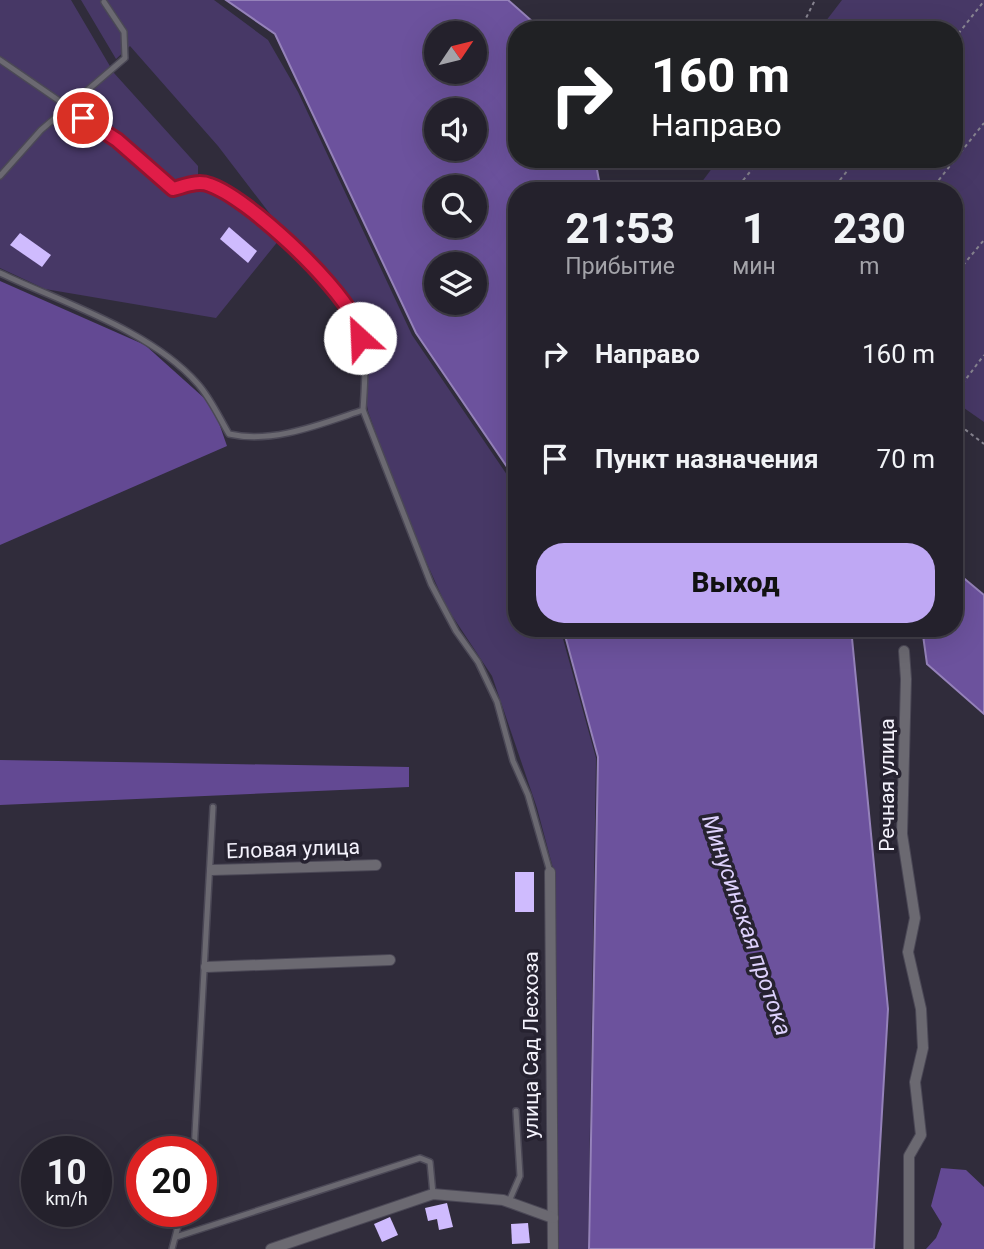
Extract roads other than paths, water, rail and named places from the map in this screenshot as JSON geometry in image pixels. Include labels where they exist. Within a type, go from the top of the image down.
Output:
[{"type":"street","name":"Речная улица","points":[[904,651],[906,679],[902,834],[915,918],[908,952],[921,1009],[923,1048],[915,1082],[921,1135],[909,1156],[909,1249]]},
{"type":"street","name":"Еловая улица","points":[[212,870],[376,865]]},
{"type":"street","name":"улица Сад Лесхоза","points":[[550,872],[552,1249]]},
{"type":"street","points":[[206,967],[390,960]]},
{"type":"street","points":[[271,1249],[433,1194],[506,1200],[553,1218]]},
{"type":"lane","points":[[0,176],[66,107],[125,58],[124,32],[104,2]]},
{"type":"lane","points":[[0,60],[117,140],[173,189],[198,182],[211,185],[245,205],[267,222],[311,267],[353,316],[367,359],[363,410],[430,584],[456,631],[478,662],[497,702],[550,872]]},
{"type":"lane","points":[[0,273],[117,327],[167,355],[199,384],[229,434],[253,439],[323,424],[363,410]]},
{"type":"lane","points":[[195,1136],[212,870],[213,807]]},
{"type":"lane","points":[[506,1200],[510,1199],[520,1177],[516,1111]]},
{"type":"lane","points":[[176,1237],[420,1158],[430,1161],[433,1194]]},
{"type":"lane","points":[[172,1249],[178,1227]]},
{"type":"water","points":[[226,0],[508,0],[532,21],[508,21],[508,168],[597,168],[599,182],[508,182],[508,468],[416,333],[275,34]]},
{"type":"water","points":[[963,578],[984,595],[984,714],[927,664],[923,637],[963,637]]},
{"type":"water","name":"Минусинская протока","points":[[565,637],[852,637],[888,1009],[874,1249],[589,1249],[598,757]]}]
